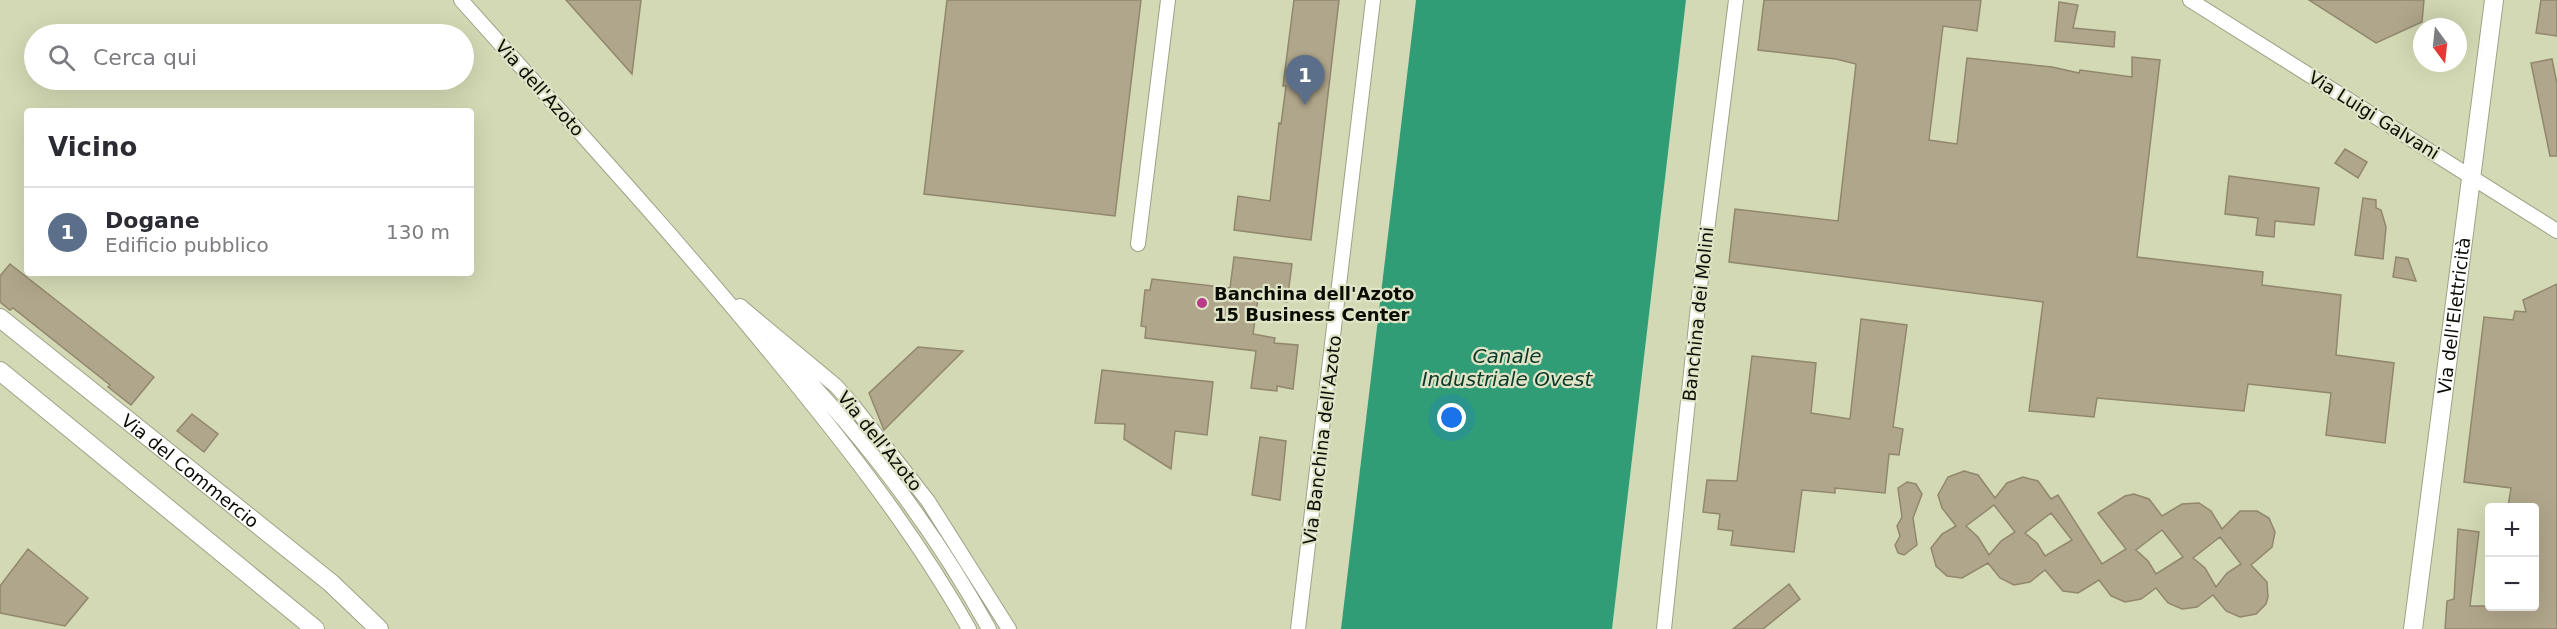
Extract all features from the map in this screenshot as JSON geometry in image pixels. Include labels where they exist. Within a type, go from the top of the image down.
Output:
[{"type":"street","name":"Via dell'Azoto","points":[[461,0],[714,284],[862,467],[969,629]]},
{"type":"street","points":[[1138,244],[1168,0]]},
{"type":"street","name":"Via Banchina dell'Azoto","points":[[1298,629],[1373,0]]},
{"type":"street","name":"Banchina dei Molini","points":[[1664,629],[1700,287],[1736,0]]},
{"type":"street","name":"Via Luigi Galvani","points":[[2190,0],[2557,231]]},
{"type":"street","name":"Via dell'Elettricità","points":[[2413,629],[2494,0]]},
{"type":"street","name":"Via dell'Azoto","points":[[714,284],[825,396],[912,508],[989,629]]},
{"type":"street","name":"Via dell'Azoto","points":[[714,284],[836,386],[852,404],[928,501],[1009,629]]},
{"type":"street","name":"Via del Commercio","points":[[0,318],[331,582],[379,629]]},
{"type":"street","points":[[0,371],[315,629]]},
{"type":"shaded area","points":[[0,0],[1416,0],[1341,629],[0,629]]},
{"type":"shaded area","points":[[1686,0],[2557,0],[2557,629],[1612,629]]},
{"type":"water","name":"Canale Industriale Ovest","points":[[1416,0],[1686,0],[1612,629],[1341,629]]},
{"type":"building","points":[[566,0],[641,0],[632,74]]},
{"type":"building","points":[[947,0],[1141,0],[1115,216],[924,194]]},
{"type":"building","points":[[1294,0],[1339,0],[1311,240],[1234,230],[1238,196],[1270,201],[1279,123],[1281,124],[1286,86],[1283,86]]},
{"type":"building","points":[[1764,0],[1981,0],[1977,31],[1943,26],[1929,140],[1957,144],[1967,58],[2052,67],[2079,73],[2080,70],[2132,77],[2132,57],[2160,60],[2137,257],[2263,272],[2262,285],[2341,295],[2336,355],[2394,363],[2385,443],[2326,435],[2331,393],[2248,384],[2244,411],[2097,398],[2094,417],[2029,411],[2043,302],[1729,262],[1735,209],[1838,221],[1856,64],[1836,59],[1758,50]]},
{"type":"building","points":[[2309,0],[2424,0],[2422,18],[2413,18],[2413,26],[2376,43]]},
{"type":"building","points":[[2541,0],[2557,0],[2557,36],[2536,33]]},
{"type":"building","points":[[2059,2],[2078,5],[2073,28],[2115,32],[2114,47],[2055,41]]},
{"type":"building","points":[[2552,59],[2557,84],[2557,156],[2550,156],[2531,63]]},
{"type":"building","points":[[2345,149],[2367,162],[2358,178],[2335,163]]},
{"type":"building","points":[[2229,176],[2319,188],[2314,225],[2275,221],[2274,237],[2256,235],[2258,218],[2225,214]]},
{"type":"building","points":[[2363,198],[2376,200],[2376,208],[2381,210],[2386,227],[2383,259],[2355,255]]},
{"type":"building","name":"Banchina dell'Azoto 15 Business Center","points":[[1234,257],[1292,264],[1287,302],[1258,298],[1253,334],[1275,338],[1274,343],[1298,345],[1293,389],[1277,386],[1277,391],[1251,388],[1256,351],[1145,338],[1146,327],[1141,326],[1145,290],[1150,290],[1152,279],[1230,288]]},
{"type":"building","points":[[2396,257],[2408,259],[2416,281],[2393,277]]},
{"type":"building","points":[[10,264],[154,377],[131,405],[108,387],[110,385],[13,308],[10,310],[0,302],[0,276]]},
{"type":"building","points":[[2557,284],[2557,629],[2445,629],[2447,601],[2454,599],[2458,529],[2479,532],[2470,606],[2485,606],[2485,611],[2539,611],[2539,503],[2509,503],[2511,488],[2464,482],[2484,317],[2513,320],[2515,311],[2526,312],[2523,300]]},
{"type":"building","points":[[1861,319],[1907,325],[1893,427],[1903,429],[1899,455],[1889,454],[1885,493],[1835,488],[1835,493],[1802,490],[1794,552],[1731,545],[1733,531],[1718,529],[1720,514],[1703,512],[1707,480],[1737,481],[1752,356],[1816,363],[1811,413],[1850,419]]},
{"type":"building","points":[[918,347],[963,351],[884,430],[869,393]]},
{"type":"building","points":[[1102,370],[1213,382],[1207,435],[1175,431],[1171,469],[1124,439],[1125,424],[1095,423]]},
{"type":"building","points":[[192,414],[218,434],[204,452],[177,431]]},
{"type":"building","points":[[1260,437],[1286,441],[1280,500],[1252,495]]},
{"type":"building","points":[[1964,471],[1978,475],[1995,498],[2007,483],[2023,477],[2038,481],[2051,499],[2058,495],[2102,564],[2126,549],[2098,513],[2125,496],[2134,494],[2149,499],[2162,516],[2182,504],[2199,503],[2211,511],[2222,529],[2240,511],[2257,511],[2269,518],[2275,532],[2272,547],[2251,565],[2267,582],[2266,604],[2256,614],[2240,617],[2226,611],[2213,595],[2197,607],[2182,609],[2168,603],[2156,588],[2141,599],[2125,602],[2111,596],[2099,580],[2078,593],[2063,591],[2045,570],[2030,582],[2014,585],[2000,578],[1988,563],[1962,578],[1947,576],[1936,566],[1931,548],[1942,534],[1956,526],[1942,508],[1938,495],[1948,477]],"holes":[[[1994,505],[2015,532],[2001,541],[1989,555],[1978,537],[1966,526]],[[2051,513],[2072,540],[2045,556],[2037,543],[2025,533]],[[2162,530],[2183,557],[2156,574],[2148,561],[2136,550]],[[2220,537],[2241,564],[2227,573],[2216,587],[2205,568],[2193,558]]]},
{"type":"building","points":[[1907,482],[1916,484],[1922,494],[1913,518],[1917,545],[1904,555],[1898,553],[1895,545],[1900,536],[1897,526],[1902,517],[1898,488]]},
{"type":"building","points":[[28,549],[88,598],[65,626],[0,613],[0,586]]},
{"type":"building","points":[[1789,584],[1800,599],[1763,629],[1733,629]]},
{"type":"place","name":"Dogane","points":[[1305,105]]},
{"type":"place","name":"Banchina dell'Azoto 15 Business Center","points":[[1202,303]]}]
